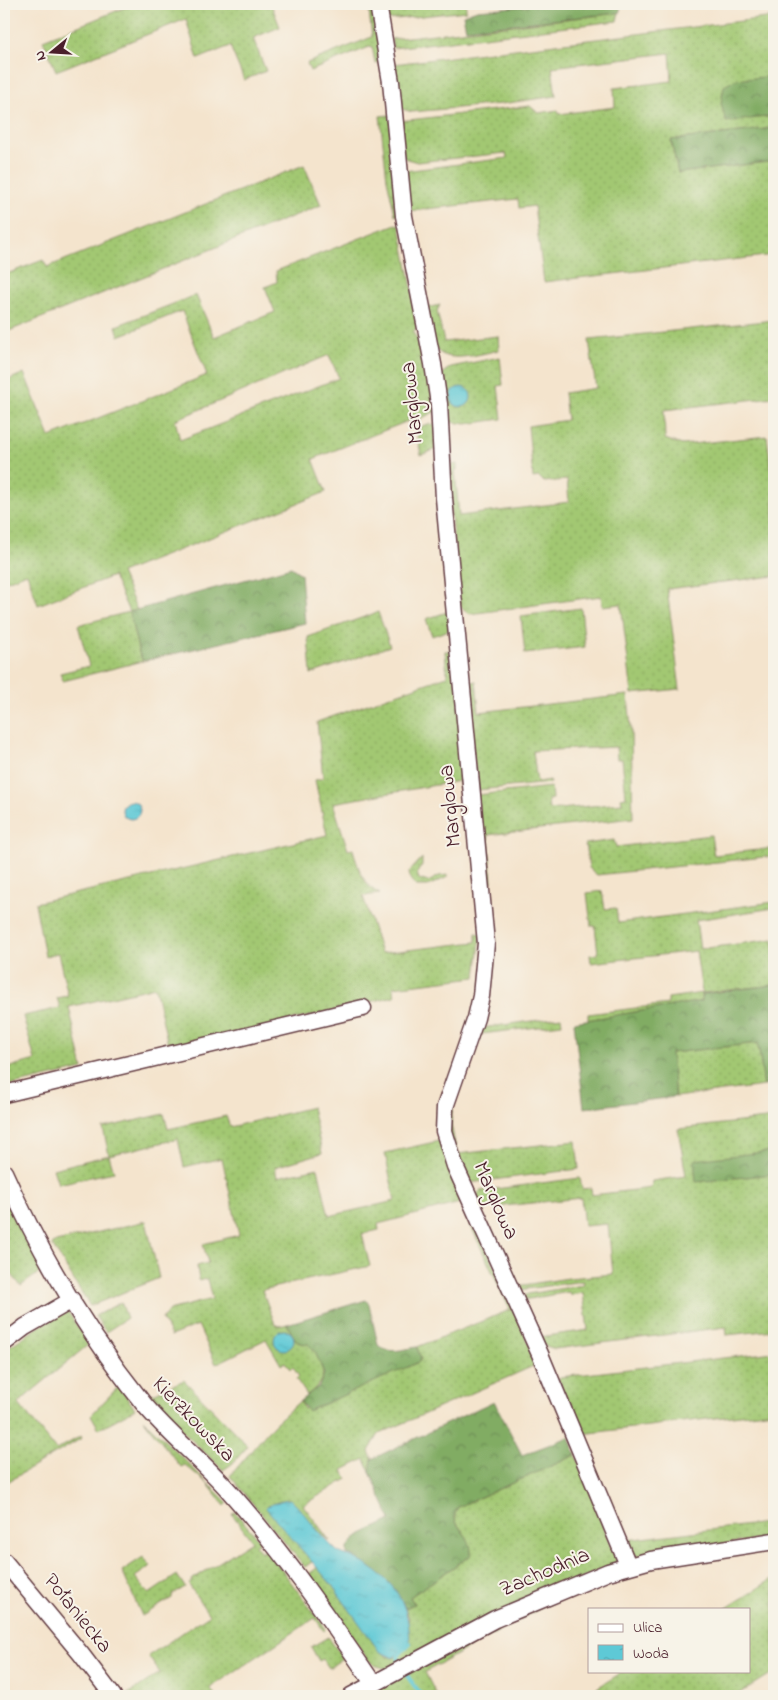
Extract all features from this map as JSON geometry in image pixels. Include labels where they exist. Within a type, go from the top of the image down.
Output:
[{"type":"street","name":"Marglowa","points":[[378,4],[391,82],[404,216],[437,389],[444,498],[485,934],[485,960],[478,1011],[445,1107],[444,1131],[455,1166],[536,1346],[628,1565]]},
{"type":"street","points":[[4,1094],[363,1008]]},
{"type":"street","name":"Kierzkowska","points":[[4,1172],[39,1245],[72,1300],[144,1405],[226,1487],[299,1576],[373,1684]]},
{"type":"street","points":[[4,1343],[25,1327],[72,1300]]},
{"type":"street","name":"Zachodnia","points":[[351,1696],[495,1619],[628,1565],[774,1542]]},
{"type":"street","name":"Połaniecka","points":[[4,1560],[113,1696]]},
{"type":"green space","points":[[134,4],[271,4],[280,27],[253,38],[266,71],[244,80],[230,46],[198,59],[186,19],[56,71],[43,40]]},
{"type":"green space","points":[[383,4],[466,4],[466,11],[388,20]]},
{"type":"green space","points":[[527,4],[622,4],[619,13],[466,29],[463,15],[477,10],[527,6]]},
{"type":"green space","points":[[369,11],[374,11],[383,62],[375,63],[372,46],[310,71],[307,63],[372,37]]},
{"type":"green space","points":[[619,13],[617,21],[393,48],[391,39]]},
{"type":"green space","points":[[774,17],[774,128],[671,140],[678,173],[774,161],[774,255],[544,282],[534,206],[519,208],[518,199],[408,211],[404,171],[507,158],[506,153],[417,162],[404,158],[400,121],[530,106],[538,113],[558,110],[559,114],[615,107],[614,88],[672,81],[670,53],[552,67],[556,96],[501,104],[412,112],[399,108],[394,64]]},
{"type":"green space","points":[[774,76],[774,116],[726,122],[721,103],[724,86],[735,80]]},
{"type":"green space","points":[[390,115],[398,213],[395,215],[387,179],[380,116]]},
{"type":"green space","points":[[774,128],[774,161],[678,173],[671,140]]},
{"type":"green space","points":[[304,165],[321,205],[4,333],[4,275],[43,260],[47,267]]},
{"type":"green space","points":[[396,224],[400,226],[419,325],[413,332],[416,338],[423,337],[436,411],[414,422],[413,419],[313,459],[326,492],[121,573],[137,610],[129,612],[113,576],[38,605],[27,573],[4,582],[4,382],[24,373],[50,437],[207,375],[182,311],[119,336],[116,326],[196,295],[214,337],[275,312],[265,287],[277,282],[276,271]],"holes":[[[329,355],[339,378],[180,440],[175,420]]]},
{"type":"green space","points":[[440,305],[437,311],[444,342],[498,336],[499,350],[465,357],[447,356],[440,353],[433,343],[426,308]]},
{"type":"green space","points":[[774,320],[774,397],[664,410],[665,439],[682,445],[767,436],[772,476],[774,476],[774,576],[667,589],[680,689],[632,694],[621,604],[602,606],[601,596],[470,614],[460,606],[446,466],[457,464],[457,470],[455,470],[459,516],[569,502],[567,480],[544,482],[539,477],[533,478],[528,426],[567,420],[564,393],[596,388],[589,340]]},
{"type":"green space","points":[[500,357],[503,385],[498,386],[502,419],[466,424],[445,421],[442,378],[444,372],[451,367]]},
{"type":"green space","points":[[428,424],[436,425],[437,449],[421,455],[416,428]]},
{"type":"green space","points":[[291,567],[301,574],[305,623],[143,661],[139,653],[129,612]]},
{"type":"green space","points":[[581,608],[585,647],[525,654],[521,616]]},
{"type":"green space","points":[[450,611],[452,629],[432,636],[426,619]]},
{"type":"green space","points":[[129,612],[139,653],[143,661],[63,681],[60,673],[89,666],[78,625]]},
{"type":"green space","points":[[378,612],[390,646],[311,674],[308,637]]},
{"type":"green space","points":[[445,651],[455,651],[470,814],[463,816],[459,781],[333,803],[348,850],[353,849],[365,881],[374,891],[380,894],[363,896],[381,953],[476,942],[476,933],[481,934],[476,977],[393,987],[395,996],[169,1049],[155,987],[69,1007],[83,1069],[4,1087],[4,1069],[35,1060],[23,1016],[60,1008],[57,998],[68,996],[58,953],[45,956],[35,903],[327,835],[315,780],[323,778],[317,722],[447,676]]},
{"type":"green space","points":[[476,681],[479,712],[628,695],[631,729],[633,818],[488,835],[492,882],[487,881],[477,795],[551,787],[552,799],[548,800],[549,810],[622,803],[621,798],[626,797],[622,759],[617,759],[616,747],[533,751],[537,782],[550,780],[551,783],[477,790],[466,683]]},
{"type":"green space","points":[[711,835],[714,855],[774,848],[774,856],[597,875],[589,868],[585,844],[614,840],[616,847]]},
{"type":"green space","points":[[422,858],[422,865],[417,873],[419,879],[428,882],[439,876],[448,875],[448,877],[428,886],[416,886],[410,879],[409,872]]},
{"type":"green space","points":[[602,891],[605,909],[616,908],[618,923],[774,902],[774,908],[696,920],[700,949],[774,939],[774,985],[702,993],[696,951],[591,963],[590,955],[598,954],[595,926],[591,926],[587,893]]},
{"type":"green space","points":[[774,985],[774,1084],[764,1086],[758,1043],[671,1053],[675,1097],[584,1108],[574,1022],[702,1001],[702,994]]},
{"type":"green space","points":[[702,993],[703,1001],[588,1020],[588,1014],[668,1004],[668,998]]},
{"type":"green space","points":[[561,1017],[562,1024],[482,1034],[477,1040],[457,1091],[481,1028]]},
{"type":"green space","points":[[758,1043],[764,1086],[675,1097],[670,1053]]},
{"type":"green space","points":[[452,1099],[451,1124],[457,1154],[576,1141],[579,1169],[469,1183],[454,1153],[449,1121]]},
{"type":"green space","points":[[312,1107],[322,1153],[275,1167],[277,1177],[318,1168],[329,1216],[395,1201],[385,1153],[439,1141],[464,1202],[378,1224],[379,1230],[362,1234],[370,1266],[262,1290],[275,1324],[280,1326],[287,1324],[294,1338],[303,1344],[308,1344],[315,1351],[322,1364],[322,1377],[314,1389],[307,1395],[296,1379],[299,1377],[293,1367],[290,1369],[285,1362],[281,1365],[266,1339],[216,1364],[198,1325],[171,1336],[162,1319],[169,1310],[212,1299],[207,1279],[199,1281],[197,1266],[208,1263],[203,1244],[239,1235],[222,1158],[184,1167],[178,1139],[109,1155],[103,1128],[164,1114],[168,1129],[226,1116],[230,1127]]},
{"type":"green space","points":[[774,1118],[774,1330],[727,1335],[726,1327],[555,1349],[543,1345],[540,1337],[588,1330],[583,1293],[570,1295],[569,1292],[523,1300],[522,1297],[528,1294],[583,1285],[584,1281],[519,1290],[517,1286],[613,1274],[608,1224],[584,1226],[581,1198],[485,1208],[486,1211],[480,1213],[477,1195],[480,1191],[580,1178],[582,1189],[591,1188],[592,1195],[651,1188],[652,1181],[686,1176],[678,1129]]},
{"type":"green space","points":[[774,1151],[774,1174],[696,1182],[694,1160]]},
{"type":"green space","points":[[109,1155],[114,1172],[58,1184],[53,1169]]},
{"type":"green space","points":[[4,1194],[43,1270],[21,1286],[4,1265]]},
{"type":"green space","points":[[465,1218],[473,1219],[538,1364],[379,1434],[369,1451],[372,1459],[370,1472],[365,1459],[343,1470],[347,1479],[303,1505],[330,1541],[283,1500],[266,1507],[313,1561],[305,1567],[230,1476],[274,1424],[300,1401],[304,1409],[420,1359],[417,1347],[510,1310],[469,1222]]},
{"type":"green space","points":[[146,1221],[159,1278],[90,1306],[52,1245],[56,1242]]},
{"type":"green space","points":[[366,1300],[369,1304],[378,1345],[391,1351],[417,1347],[421,1359],[419,1362],[308,1411],[300,1401],[319,1386],[324,1374],[315,1351],[308,1344],[297,1341],[287,1324]]},
{"type":"green space","points":[[121,1302],[127,1318],[106,1332],[95,1316]]},
{"type":"green space","points":[[66,1309],[89,1344],[18,1403],[56,1450],[81,1436],[82,1438],[4,1484],[4,1350]]},
{"type":"green space","points":[[774,1352],[774,1411],[582,1434],[558,1379],[560,1377]]},
{"type":"green space","points":[[184,1380],[248,1446],[232,1464],[223,1470],[171,1420],[151,1395]]},
{"type":"green space","points":[[119,1386],[135,1409],[99,1429],[91,1415]]},
{"type":"green space","points":[[494,1401],[522,1455],[569,1437],[576,1455],[458,1507],[455,1512],[456,1521],[467,1537],[471,1547],[471,1555],[410,1597],[414,1604],[405,1608],[401,1600],[354,1557],[347,1554],[347,1548],[358,1536],[391,1520],[370,1472],[372,1459]]},
{"type":"green space","points":[[143,1419],[228,1503],[225,1506],[207,1483],[185,1465],[181,1467]]},
{"type":"green space","points":[[576,1455],[617,1562],[388,1669],[374,1665],[369,1661],[309,1574],[318,1567],[386,1656],[393,1658],[398,1656],[409,1618],[405,1608],[414,1604],[410,1597],[471,1555],[466,1537],[455,1518],[458,1507]]},
{"type":"green space","points":[[235,1512],[260,1541],[255,1545],[262,1553],[266,1549],[326,1629],[324,1631],[315,1618],[210,1688],[216,1696],[125,1696],[160,1673],[148,1656],[209,1615],[189,1585],[193,1579],[252,1541],[232,1514]]},
{"type":"green space","points":[[774,1522],[774,1537],[638,1556],[630,1552],[626,1540]]},
{"type":"green space","points":[[143,1557],[151,1566],[135,1577],[149,1594],[177,1575],[185,1587],[172,1595],[172,1598],[142,1616],[122,1571]]},
{"type":"green space","points":[[774,1578],[774,1672],[736,1696],[584,1696],[622,1672],[750,1672],[750,1608],[727,1608]]},
{"type":"green space","points":[[550,1603],[425,1672],[437,1696],[363,1696],[442,1652]]},
{"type":"green space","points":[[328,1637],[343,1658],[329,1668],[323,1659],[319,1661],[311,1647]]},
{"type":"water","points":[[461,387],[468,390],[471,397],[468,404],[461,407],[454,404],[451,397],[454,390]]},
{"type":"water","points":[[131,801],[137,804],[140,810],[137,816],[131,819],[125,816],[122,810],[125,804]]},
{"type":"water","points":[[284,1330],[291,1333],[294,1340],[291,1347],[284,1350],[277,1347],[274,1340],[277,1333]]},
{"type":"water","points":[[290,1499],[337,1551],[371,1568],[382,1576],[398,1594],[407,1615],[410,1643],[393,1658],[379,1651],[332,1585],[265,1507]]},
{"type":"waterway","points":[[399,1661],[398,1656],[410,1643]]},
{"type":"waterway","points":[[405,1673],[422,1696]]}]
